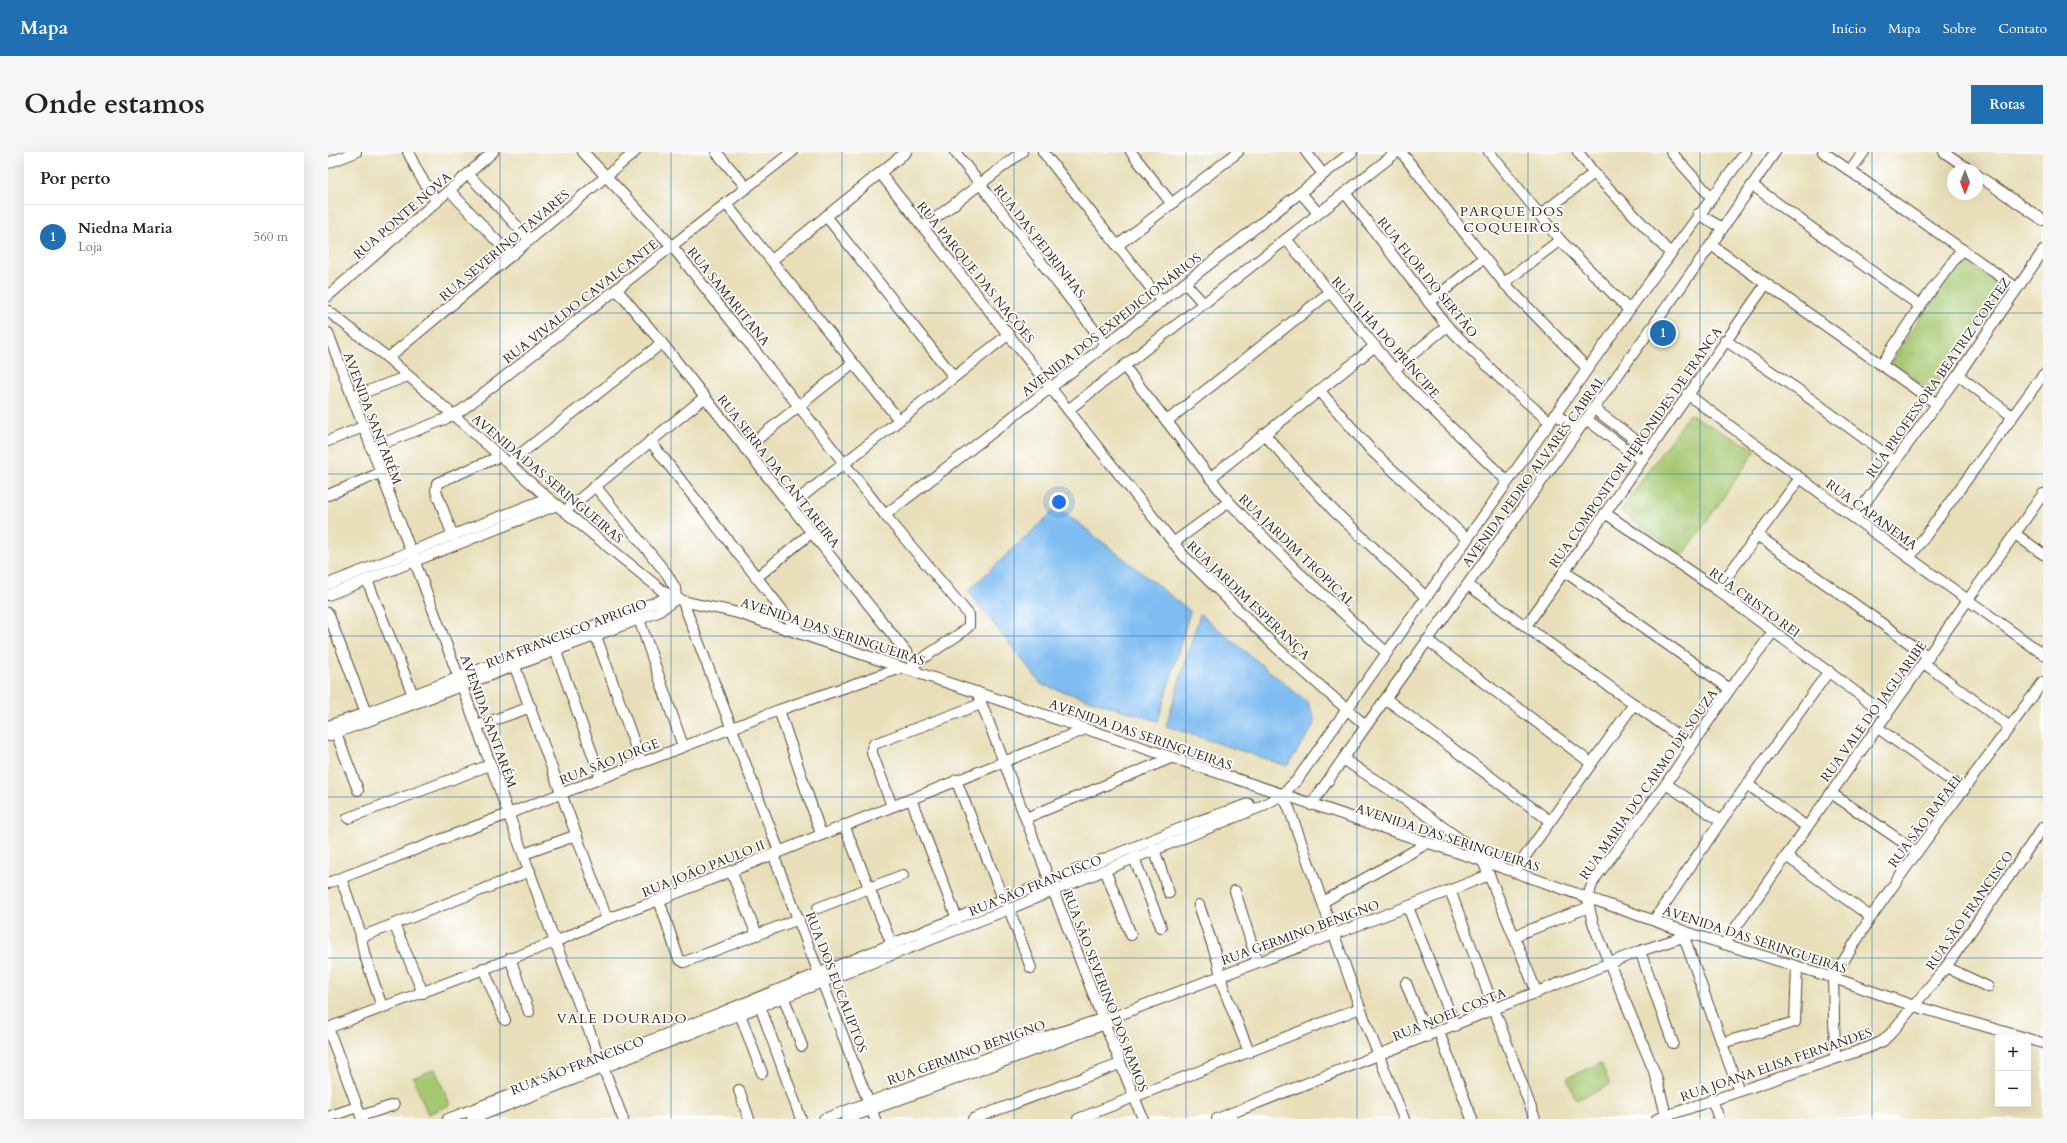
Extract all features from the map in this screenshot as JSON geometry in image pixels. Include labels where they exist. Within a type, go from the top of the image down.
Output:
[{"type":"street","points":[[328,163],[356,152]]},
{"type":"street","points":[[408,152],[419,174],[437,202]]},
{"type":"street","name":"RUA PONTE NOVA","points":[[328,296],[450,192],[493,152]]},
{"type":"street","name":"RUA SAMARITANA","points":[[583,152],[672,246],[885,515],[969,615],[970,623],[961,633],[915,668]]},
{"type":"street","name":"RUA SEVERINO TAVARES","points":[[388,358],[635,152]]},
{"type":"street","points":[[716,152],[747,188]]},
{"type":"street","name":"RUA VIVALDO CAVALCANTE","points":[[371,448],[453,415],[617,290],[792,152]]},
{"type":"street","points":[[772,260],[906,152]]},
{"type":"street","name":"RUA DAS PEDRINHAS","points":[[955,152],[1106,345]]},
{"type":"street","points":[[924,227],[1022,152]]},
{"type":"street","points":[[1043,152],[1162,302]]},
{"type":"street","points":[[1131,152],[1172,204]]},
{"type":"street","points":[[1220,152],[1227,160]]},
{"type":"street","points":[[1118,246],[1238,152]]},
{"type":"street","points":[[1306,152],[1323,174]]},
{"type":"street","name":"AVENIDA DOS EXPEDICIONÁRIOS","points":[[885,515],[1162,302],[1352,152]]},
{"type":"street","points":[[1068,410],[1396,152]]},
{"type":"street","points":[[1401,152],[1504,283],[1588,368]]},
{"type":"street","points":[[1489,152],[1560,240],[1629,310]]},
{"type":"street","points":[[1578,152],[1594,173],[1670,253]]},
{"type":"street","points":[[1671,152],[1711,197]]},
{"type":"street","name":"AVENIDA PEDRO ALVARES CABRAL","points":[[1282,795],[1297,780],[1467,539],[1506,481],[1698,214],[1746,152]]},
{"type":"street","name":"AVENIDA PEDRO ALVARES CABRAL","points":[[1311,805],[1427,640],[1712,245],[1775,152]]},
{"type":"street","points":[[1823,152],[2017,288]]},
{"type":"street","points":[[1850,171],[1864,152]]},
{"type":"street","points":[[1944,152],[1961,164]]},
{"type":"street","name":"RUA PARQUE DAS NAÇÕES","points":[[880,173],[1051,387]]},
{"type":"street","points":[[1540,215],[1594,173]]},
{"type":"street","points":[[468,174],[530,240]]},
{"type":"street","points":[[1983,179],[2043,220]]},
{"type":"street","points":[[1752,185],[1920,306]]},
{"type":"street","points":[[450,192],[511,256]]},
{"type":"street","points":[[1301,193],[1318,213]]},
{"type":"street","name":"RUA FLOR DO SERTÃO","points":[[1345,193],[1447,326],[1508,386],[1552,418],[1578,430]]},
{"type":"street","points":[[726,205],[772,260],[899,420]]},
{"type":"street","points":[[1698,214],[1723,228]]},
{"type":"street","points":[[826,216],[954,377]]},
{"type":"street","name":"RUA ILHA DO PRÍNCIPE","points":[[1286,239],[1394,370],[1432,411],[1506,481]]},
{"type":"street","points":[[1504,283],[1560,240]]},
{"type":"street","points":[[1712,245],[1766,284],[1798,304],[1937,404]]},
{"type":"street","points":[[1882,364],[1920,306],[1962,249]]},
{"type":"street","name":"RUA PROFESSORA BEATRIZ CORTEZ","points":[[1854,518],[1958,375],[2043,251]]},
{"type":"street","points":[[1429,303],[1484,258]]},
{"type":"street","points":[[1185,283],[1203,303]]},
{"type":"street","name":"RUA COMPOSITOR HERONIDES DE FRANCA","points":[[1526,626],[1687,394],[1766,284]]},
{"type":"street","name":"RUA SERRA DA CANTAREIRA","points":[[617,290],[705,397],[812,533],[915,668]]},
{"type":"street","points":[[1167,421],[1330,292]]},
{"type":"street","name":"AVENIDA DAS SERINGUEIRAS","points":[[328,311],[388,358],[548,498],[676,598],[716,607],[901,668],[915,668],[977,692],[1514,872],[1589,902],[1654,920],[1688,935],[1724,944],[1833,978],[1914,1006],[2016,1035]]},
{"type":"street","points":[[1394,370],[1447,326]]},
{"type":"street","name":"AVENIDA SANTARÉM","points":[[328,333],[477,726],[555,942],[623,1119]]},
{"type":"street","points":[[790,506],[1009,334]]},
{"type":"street","points":[[1725,340],[1804,394],[1896,462]]},
{"type":"street","points":[[453,536],[436,491],[437,483],[505,459],[662,343]]},
{"type":"street","points":[[1210,478],[1375,346]]},
{"type":"street","points":[[745,449],[854,363]]},
{"type":"street","name":"RUA JARDIM TROPICAL","points":[[1124,366],[1229,502],[1298,572],[1386,652]]},
{"type":"street","points":[[1958,375],[2012,416]]},
{"type":"street","points":[[1910,557],[2043,375]]},
{"type":"street","points":[[352,397],[408,376]]},
{"type":"street","name":"RUA JARDIM ESPERANÇA","points":[[1051,387],[1173,544],[1234,607],[1346,710],[1366,726]]},
{"type":"street","points":[[1319,390],[1371,450],[1467,539]]},
{"type":"street","name":"RUA CAPANEMA","points":[[1687,394],[1854,518],[2043,654]]},
{"type":"street","points":[[565,511],[705,397]]},
{"type":"street","points":[[1594,408],[1649,450]]},
{"type":"street","points":[[1586,419],[1641,460]]},
{"type":"street","points":[[328,441],[363,427]]},
{"type":"street","points":[[1264,434],[1332,510],[1426,597]]},
{"type":"street","points":[[650,441],[802,635]]},
{"type":"street","points":[[328,495],[380,473]]},
{"type":"street","points":[[1717,590],[1800,478]]},
{"type":"street","name":"RUA DOS EUCALIPTOS","points":[[595,486],[667,574],[675,588],[676,598],[731,728],[799,919],[872,1110]]},
{"type":"street","name":"RUA VALE DO JAGUARIBE","points":[[1724,944],[1831,792],[1927,660],[1968,599],[2043,494]]},
{"type":"street","points":[[328,595],[415,562],[474,532],[548,498]]},
{"type":"street","points":[[1173,544],[1229,502]]},
{"type":"street","points":[[328,584],[453,536],[474,532],[557,505]]},
{"type":"street","name":"RUA CRISTO REI","points":[[1605,513],[1717,590],[1887,715]]},
{"type":"street","points":[[756,578],[812,533]]},
{"type":"street","points":[[2015,534],[2043,554]]},
{"type":"street","points":[[1757,535],[1927,660],[2010,727]]},
{"type":"street","points":[[1564,571],[1730,689]]},
{"type":"street","points":[[367,580],[413,695]]},
{"type":"street","points":[[1468,585],[1691,745]]},
{"type":"street","name":"RUA FRANCISCO APRIGIO","points":[[328,726],[413,695],[515,667],[556,652],[658,612],[676,598]]},
{"type":"street","name":"RUA FRANCISCO APRIGIO","points":[[332,735],[460,682],[676,598]]},
{"type":"street","points":[[764,622],[779,607]]},
{"type":"street","points":[[328,613],[366,713]]},
{"type":"street","points":[[639,619],[684,746]]},
{"type":"street","name":"RUA MARIA DO CARMO DE SOUZA","points":[[1589,902],[1591,886],[1596,878],[1666,784],[1730,689],[1773,632]]},
{"type":"street","points":[[596,636],[641,762]]},
{"type":"street","points":[[1427,640],[1592,763]]},
{"type":"street","points":[[556,652],[601,778]]},
{"type":"street","points":[[515,667],[531,707],[606,919]]},
{"type":"street","name":"RUA SÃO JORGE","points":[[328,883],[731,728],[901,668]]},
{"type":"street","points":[[1654,920],[1747,784],[1829,671]]},
{"type":"street","name":"RUA SÃO RAFAEL","points":[[1833,978],[1872,917],[1917,852],[2010,727],[2040,694],[2043,682]]},
{"type":"street","name":"RUA SÃO SEVERINO DOS RAMOS","points":[[977,692],[1103,1021],[1143,1119]]},
{"type":"street","points":[[1386,699],[1550,821]]},
{"type":"street","points":[[892,806],[872,748],[874,744],[981,704]]},
{"type":"street","points":[[1514,872],[1634,704]]},
{"type":"street","points":[[477,726],[531,707]]},
{"type":"street","points":[[779,710],[822,834]]},
{"type":"street","points":[[1878,728],[1964,790]]},
{"type":"street","name":"RUA JOÃO PAULO II","points":[[328,1028],[555,942],[606,919],[659,900],[1086,729]]},
{"type":"street","points":[[332,735],[358,790]]},
{"type":"street","points":[[1026,818],[1171,758]]},
{"type":"street","points":[[1343,759],[1462,840],[1478,854],[1489,875],[1537,992]]},
{"type":"street","points":[[348,818],[490,765]]},
{"type":"street","points":[[956,780],[1031,968]]},
{"type":"street","points":[[1666,784],[1721,821]]},
{"type":"street","points":[[1747,784],[1807,827]]},
{"type":"street","points":[[1831,792],[1917,852]]},
{"type":"street","points":[[1282,795],[1289,808],[1360,1008],[1404,1119]]},
{"type":"street","name":"RUA SÃO FRANCISCO","points":[[1052,887],[1105,870],[1260,807],[1282,795]]},
{"type":"street","name":"RUA SÃO FRANCISCO","points":[[472,1119],[822,977],[1052,887],[1199,821],[1258,801],[1282,795]]},
{"type":"street","name":"RUA SÃO FRANCISCO","points":[[911,799],[957,919]]},
{"type":"street","points":[[844,825],[868,889],[892,945]]},
{"type":"street","name":"RUA SÃO FRANCISCO","points":[[1914,1006],[1946,967],[2043,827]]},
{"type":"street","points":[[524,854],[576,835]]},
{"type":"street","points":[[1323,902],[1428,843]]},
{"type":"street","points":[[1154,850],[1169,893]]},
{"type":"street","points":[[1786,856],[1872,917]]},
{"type":"street","points":[[1134,858],[1161,927]]},
{"type":"street","points":[[1105,870],[1131,935]]},
{"type":"street","points":[[361,937],[530,871]]},
{"type":"street","points":[[731,871],[757,935]]},
{"type":"street","points":[[818,908],[902,875]]},
{"type":"street","name":"RUA GERMINO BENIGNO","points":[[846,1119],[1120,1015],[1220,975],[1408,907],[1489,875]]},
{"type":"street","points":[[341,878],[382,1007]]},
{"type":"street","points":[[1450,890],[1534,1119]]},
{"type":"street","points":[[1235,891],[1257,961]]},
{"type":"street","points":[[659,900],[677,954],[681,961],[686,962],[799,919]]},
{"type":"street","points":[[1514,936],[1589,902],[1594,926],[1656,1076],[1663,1118]]},
{"type":"street","name":"RUA SÃO FRANCISCO","points":[[448,1119],[602,1065],[740,1014],[783,996],[892,945],[957,919],[1006,905]]},
{"type":"street","points":[[1199,905],[1216,956],[1223,987],[1249,1052]]},
{"type":"street","points":[[1408,907],[1455,1026]]},
{"type":"street","points":[[394,924],[423,993]]},
{"type":"street","points":[[1688,935],[1722,1043],[1739,1091]]},
{"type":"street","name":"RUA NOEL COSTA","points":[[1217,1119],[1440,1032],[1640,951],[1688,935]]},
{"type":"street","points":[[1640,951],[1673,1043]]},
{"type":"street","points":[[510,958],[529,1012]]},
{"type":"street","points":[[1722,1043],[1795,1022],[1797,967]]},
{"type":"street","points":[[1946,967],[1988,987]]},
{"type":"street","points":[[483,968],[505,1020]]},
{"type":"street","points":[[1833,978],[1835,1058]]},
{"type":"street","points":[[1406,982],[1427,1037]]},
{"type":"street","points":[[783,996],[802,1046]]},
{"type":"street","points":[[760,1006],[801,1119]]},
{"type":"street","name":"RUA JOANA ELISA FERNANDES","points":[[1663,1118],[1712,1099],[1883,1041],[1892,1033],[1914,1006]]},
{"type":"street","points":[[1078,1119],[1360,1008]]},
{"type":"street","points":[[740,1014],[762,1073]]},
{"type":"street","points":[[328,1028],[360,1114]]},
{"type":"street","points":[[1440,1032],[1472,1119]]},
{"type":"street","name":"AVENIDA DAS SERINGUEIRAS","points":[[2031,1039],[2043,1043]]},
{"type":"street","points":[[973,1119],[1120,1064]]},
{"type":"street","points":[[738,1090],[749,1119]]},
{"type":"street","points":[[1712,1099],[1719,1119]]},
{"type":"street","points":[[328,1117],[360,1114],[394,1105]]},
{"type":"street","name":"RUA GERMINO BENIGNO","points":[[824,1119],[872,1110]]},
{"type":"green space","points":[[1958,256],[2003,289],[1932,392],[1891,364]]},
{"type":"green space","points":[[1689,414],[1756,450],[1683,556],[1620,511]]},
{"type":"green space","points":[[1601,1063],[1610,1085],[1576,1100],[1567,1078]]},
{"type":"green space","points":[[435,1069],[450,1105],[428,1114],[413,1078]]},
{"type":"water","points":[[1058,507],[1190,611],[1158,721],[1042,685],[968,591]]},
{"type":"water","points":[[1200,614],[1308,703],[1314,717],[1313,727],[1287,766],[1166,726]]},
{"type":"place","name":"Niedna Maria","points":[[1663,333]]},
{"type":"district","name":"PARQUE DOS COQUEIROS","points":[[1512,220]]},
{"type":"district","name":"VALE DOURADO","points":[[622,1018]]}]
